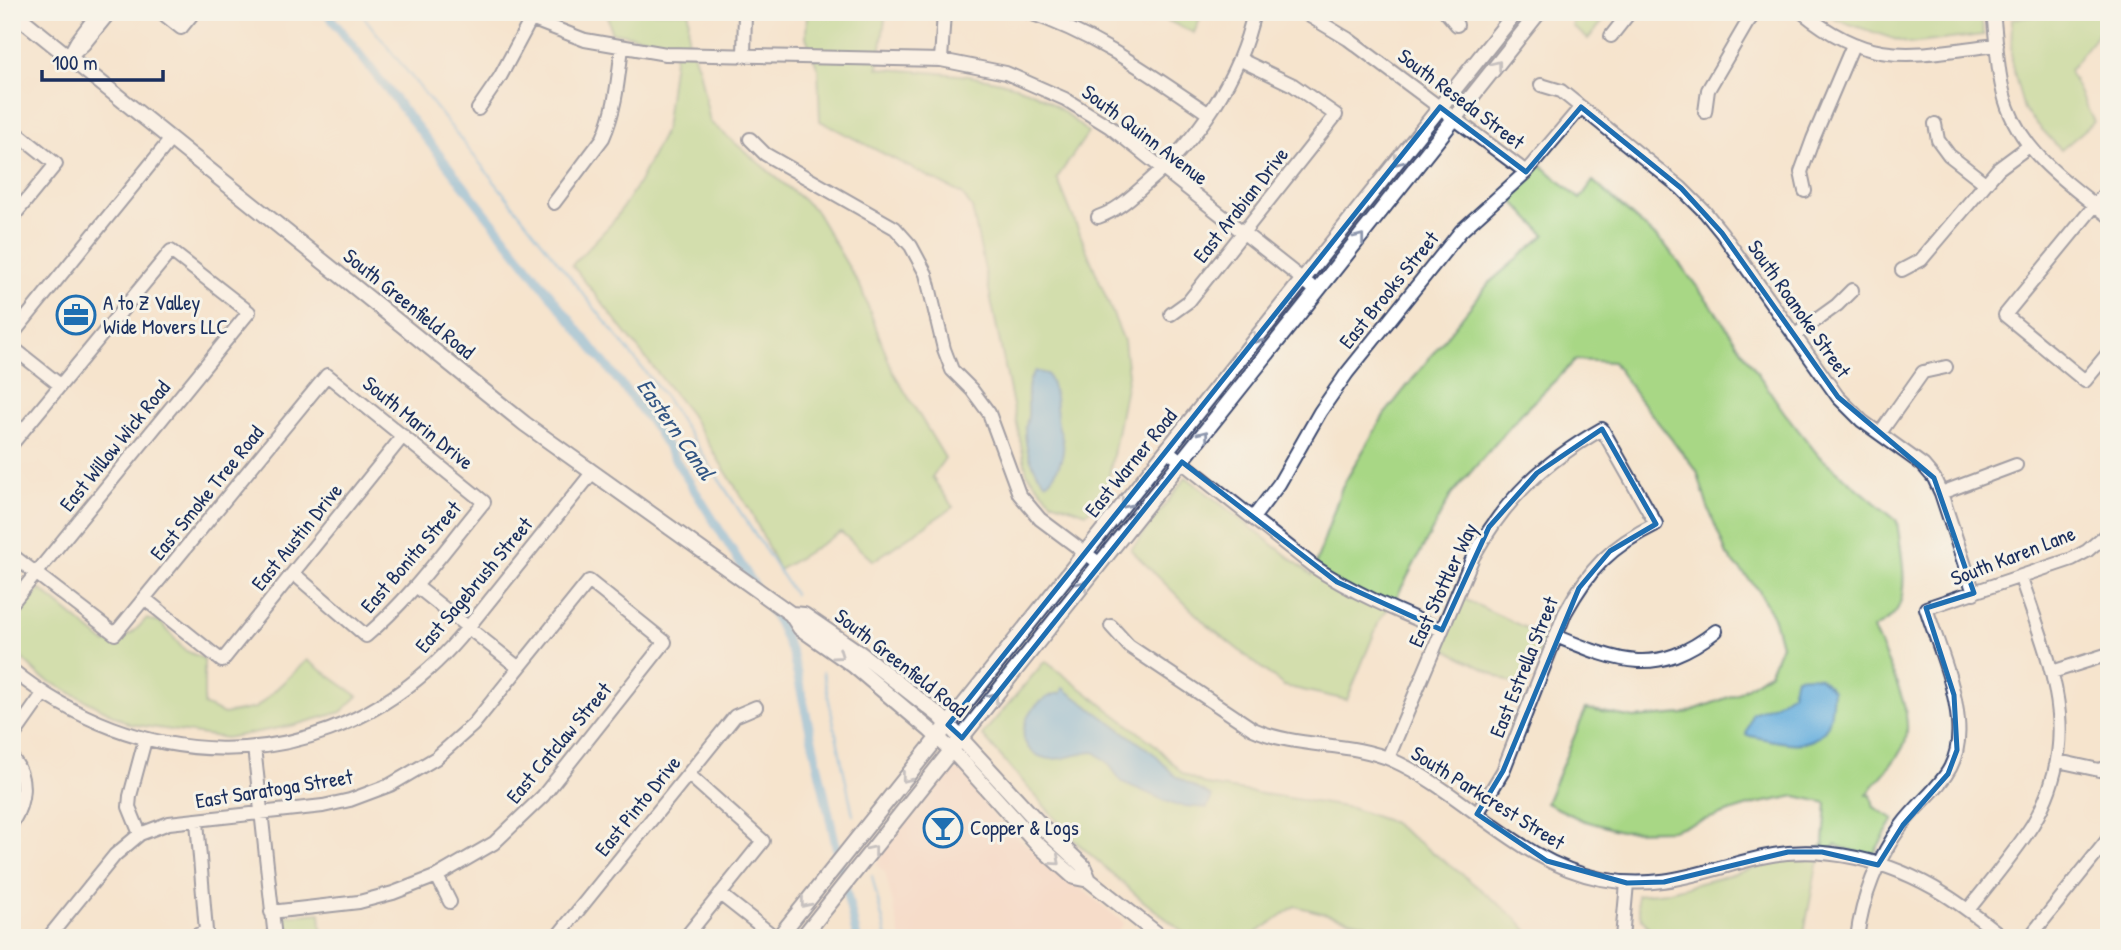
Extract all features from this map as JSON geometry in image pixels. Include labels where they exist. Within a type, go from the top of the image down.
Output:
[{"type":"main road","name":"South Greenfield Road","points":[[13,12],[525,424],[791,614],[800,628],[853,665],[952,751],[1036,844],[1074,877],[1089,880],[1162,938]]},
{"type":"main road","name":"East Warner Road","points":[[777,938],[1516,12]]},
{"type":"main road","name":"East Warner Road","points":[[802,938],[1539,12]]},
{"type":"main road","name":"South Greenfield Road","points":[[791,614],[804,615],[862,654],[948,725],[1047,832],[1083,866],[1089,880]]},
{"type":"street","points":[[94,26],[99,12]]},
{"type":"street","points":[[70,57],[77,41],[110,12]]},
{"type":"street","points":[[161,12],[181,29],[194,12]]},
{"type":"street","name":"South Quinn Avenue","points":[[513,12],[530,21],[585,40],[666,54],[941,60],[1006,74],[1065,99],[1110,127],[1317,291]]},
{"type":"street","points":[[744,56],[745,12]]},
{"type":"street","points":[[941,60],[944,12]]},
{"type":"street","points":[[1027,12],[1105,45],[1209,114]]},
{"type":"street","points":[[1098,217],[1115,211],[1162,170],[1194,136],[1239,59],[1254,12]]},
{"type":"street","name":"South Reseda Street","points":[[1303,12],[1348,39],[1526,172]]},
{"type":"street","points":[[1446,12],[1457,25]]},
{"type":"street","points":[[1611,36],[1630,12]]},
{"type":"street","points":[[1704,112],[1708,90],[1756,12]]},
{"type":"street","points":[[1802,12],[1823,29],[1853,45],[1877,52],[1906,55],[1997,45]]},
{"type":"street","points":[[1993,12],[2007,106],[2029,146],[2048,167],[2109,216]]},
{"type":"street","points":[[478,109],[500,77],[530,21]]},
{"type":"street","points":[[1805,191],[1801,172],[1853,45]]},
{"type":"street","points":[[554,203],[603,138],[614,112],[622,47]]},
{"type":"street","name":"East Arabian Drive","points":[[1171,314],[1189,301],[1336,115],[1293,85],[1239,59]]},
{"type":"street","name":"South Roanoke Street","points":[[1541,85],[1561,90],[1681,188],[1723,233],[1838,397],[1863,421],[1923,465],[1934,478],[1941,493],[1974,593]]},
{"type":"street","name":"East Brooks Street","points":[[1253,518],[1279,484],[1320,412],[1347,373],[1461,231],[1526,172],[1581,107]]},
{"type":"street","points":[[1935,124],[1938,140],[1949,155],[1984,183]]},
{"type":"street","points":[[12,129],[56,164],[12,218]]},
{"type":"street","points":[[12,335],[170,139]]},
{"type":"street","points":[[750,139],[765,154],[895,228],[911,246],[926,274],[944,349],[952,370],[972,390],[989,413],[1019,494],[1041,519],[1100,565]]},
{"type":"street","points":[[1902,271],[1921,260],[1984,183],[2029,146]]},
{"type":"street","points":[[2109,188],[2005,315],[2085,381],[2109,352]]},
{"type":"street","points":[[854,221],[861,208]]},
{"type":"street","name":"East Willow Wick Road","points":[[12,603],[248,312],[171,251],[60,385]]},
{"type":"street","points":[[1794,336],[1837,305],[1852,290]]},
{"type":"street","points":[[12,347],[60,385],[12,444]]},
{"type":"street","points":[[1880,433],[1923,372],[1946,367]]},
{"type":"street","name":"East Smoke Tree Road","points":[[36,574],[116,634],[327,375]]},
{"type":"street","name":"South Marin Drive","points":[[327,375],[484,502]]},
{"type":"street","points":[[972,390],[983,380]]},
{"type":"street","name":"East Stottler Way","points":[[1388,758],[1472,557],[1489,527],[1537,472],[1602,429],[1656,524]]},
{"type":"street","name":"East Austin Drive","points":[[145,599],[222,661],[403,436]]},
{"type":"street","points":[[1168,451],[1337,582],[1365,598],[1442,630]]},
{"type":"street","points":[[1941,493],[2016,465]]},
{"type":"street","name":"East Sagebrush Street","points":[[12,670],[43,694],[100,724],[145,740],[184,747],[254,747],[302,738],[375,708],[428,670],[468,627],[592,473]]},
{"type":"street","name":"East Bonita Street","points":[[293,573],[366,636],[386,620],[484,502]]},
{"type":"street","name":"East Estrella Street","points":[[1477,814],[1503,771],[1570,604],[1593,568],[1629,537],[1656,524]]},
{"type":"street","name":"South Karen Lane","points":[[1878,865],[1903,824],[1948,774],[1957,750],[1959,723],[1954,695],[1926,608],[2072,559],[2087,551],[2109,532]]},
{"type":"street","points":[[12,555],[36,574]]},
{"type":"street","points":[[1968,910],[2032,826],[2048,794],[2058,761],[2061,734],[2059,705],[2052,672],[2021,578]]},
{"type":"street","name":"East Saratoga Street","points":[[48,938],[115,855],[140,834],[169,823],[323,806],[349,800],[401,779],[436,758],[456,743],[589,580],[665,642]]},
{"type":"street","points":[[415,586],[519,668]]},
{"type":"street","name":"South Parkcrest Street","points":[[1111,626],[1129,646],[1224,716],[1270,737],[1388,758],[1423,775],[1546,861],[1601,879],[1627,883],[1664,882],[1788,852],[1822,852],[1853,857],[1914,878],[1943,893],[2004,938]]},
{"type":"street","points":[[1556,636],[1623,661],[1647,662],[1674,656],[1697,646],[1716,631]]},
{"type":"street","name":"East Catclaw Street","points":[[271,912],[359,902],[393,893],[437,876],[494,843],[528,812],[559,777],[665,642]]},
{"type":"street","points":[[2052,672],[2109,654]]},
{"type":"street","points":[[12,738],[43,694]]},
{"type":"street","name":"East Pinto Drive","points":[[556,938],[735,716],[756,707]]},
{"type":"street","points":[[140,834],[129,807],[145,740]]},
{"type":"street","points":[[254,747],[275,938]]},
{"type":"street","points":[[12,758],[21,769],[24,793],[12,823]]},
{"type":"street","points":[[2058,761],[2099,770],[2109,767]]},
{"type":"street","points":[[685,938],[762,841],[688,774]]},
{"type":"street","points":[[191,938],[206,931],[197,821]]},
{"type":"street","points":[[2029,938],[2107,843]]},
{"type":"street","points":[[1857,938],[1867,891],[1878,865]]},
{"type":"street","points":[[437,876],[450,902]]},
{"type":"street","points":[[1622,938],[1627,883]]},
{"type":"street","points":[[720,894],[777,938]]},
{"type":"highlighted area","points":[[1440,107],[1526,172],[1581,107],[1681,188],[1722,233],[1838,397],[1934,478],[1974,593],[1926,608],[1954,695],[1957,750],[1948,774],[1903,825],[1878,865],[1822,852],[1788,852],[1664,882],[1627,883],[1547,861],[1477,814],[1503,771],[1579,588],[1610,551],[1656,524],[1602,429],[1537,473],[1489,527],[1442,630],[1337,582],[1182,462],[962,738],[948,725]]},
{"type":"shaded area","points":[[950,769],[959,769],[967,776],[985,804],[1012,833],[1124,923],[1112,938],[901,938],[885,872],[876,865],[889,841]]},
{"type":"green space","points":[[607,12],[689,12],[688,39],[699,69],[710,122],[815,210],[861,288],[892,370],[945,458],[932,477],[953,507],[873,561],[841,532],[779,570],[751,512],[690,414],[572,265],[613,222],[639,182],[665,130],[676,43],[611,32]]},
{"type":"green space","points":[[807,12],[886,12],[878,68],[973,77],[1010,84],[1044,98],[1088,133],[1057,178],[1124,341],[1128,375],[1105,498],[1086,513],[1051,501],[1027,473],[972,208],[962,194],[820,121],[818,69],[806,37]]},
{"type":"green space","points":[[1149,12],[1203,12],[1194,33]]},
{"type":"green space","points":[[1576,12],[1611,12],[1588,39],[1572,26]]},
{"type":"green space","points":[[1839,12],[1980,12],[1984,35],[1909,44],[1834,19]]},
{"type":"green space","points":[[2061,12],[2109,12],[2109,20],[2069,71],[2094,122],[2061,150],[2024,110],[2011,61],[2012,19]]},
{"type":"green space","points":[[1541,165],[1580,199],[1593,181],[1666,246],[1714,309],[1784,412],[1819,456],[1897,521],[1903,563],[1900,603],[1893,615],[1873,629],[1904,704],[1907,734],[1899,754],[1867,795],[1871,795],[1874,807],[1894,819],[1873,855],[1835,845],[1817,865],[1803,938],[1662,938],[1643,920],[1638,909],[1637,895],[1666,892],[1782,861],[1807,860],[1824,844],[1827,803],[1796,796],[1755,804],[1672,830],[1620,831],[1582,820],[1546,803],[1586,709],[1634,718],[1683,714],[1737,694],[1770,672],[1781,645],[1774,619],[1758,589],[1727,555],[1697,471],[1613,362],[1576,360],[1521,414],[1451,495],[1395,600],[1380,619],[1347,700],[1284,686],[1206,624],[1131,550],[1186,477],[1312,575],[1342,487],[1384,415],[1490,282],[1545,235],[1510,198]]},
{"type":"green space","points":[[40,589],[105,643],[128,636],[146,619],[161,623],[184,650],[204,659],[204,705],[224,714],[256,708],[307,660],[358,696],[341,712],[295,725],[226,738],[130,724],[41,677],[12,649],[12,624]]},
{"type":"green space","points":[[1462,598],[1545,637],[1525,690],[1443,648]]},
{"type":"green space","points":[[1045,661],[1154,744],[1183,774],[1207,785],[1351,808],[1391,822],[1463,875],[1517,919],[1534,938],[1384,938],[1366,924],[1295,906],[1249,938],[1191,938],[1142,900],[1075,841],[982,735]]},
{"type":"green space","points":[[320,913],[322,938],[281,938],[279,922],[284,916]]},
{"type":"water","points":[[1035,371],[1047,374],[1052,385],[1063,443],[1059,465],[1046,483],[1034,466],[1025,438],[1028,387]]},
{"type":"water","points":[[1796,677],[1819,677],[1833,690],[1828,724],[1821,734],[1803,743],[1780,742],[1746,735],[1752,713],[1774,705],[1792,693]]},
{"type":"water","points":[[1063,688],[1153,753],[1175,776],[1212,797],[1207,808],[1175,805],[1122,782],[1108,763],[1095,752],[1051,759],[1033,752],[1026,744],[1024,734],[1030,712],[1049,696],[1061,693]]},
{"type":"waterway","name":"Eastern Canal","points":[[326,12],[655,427],[754,585]]},
{"type":"waterway","points":[[360,12],[665,397],[794,594]]},
{"type":"waterway","name":"Eastern Canal","points":[[762,597],[778,622],[793,656],[857,938]]},
{"type":"waterway","points":[[823,672],[853,815]]},
{"type":"waterway","points":[[872,876],[887,938]]},
{"type":"place","name":"A to Z Valley Wide Movers LLC","points":[[76,315]]},
{"type":"place","name":"Copper & Logs","points":[[943,828]]}]
